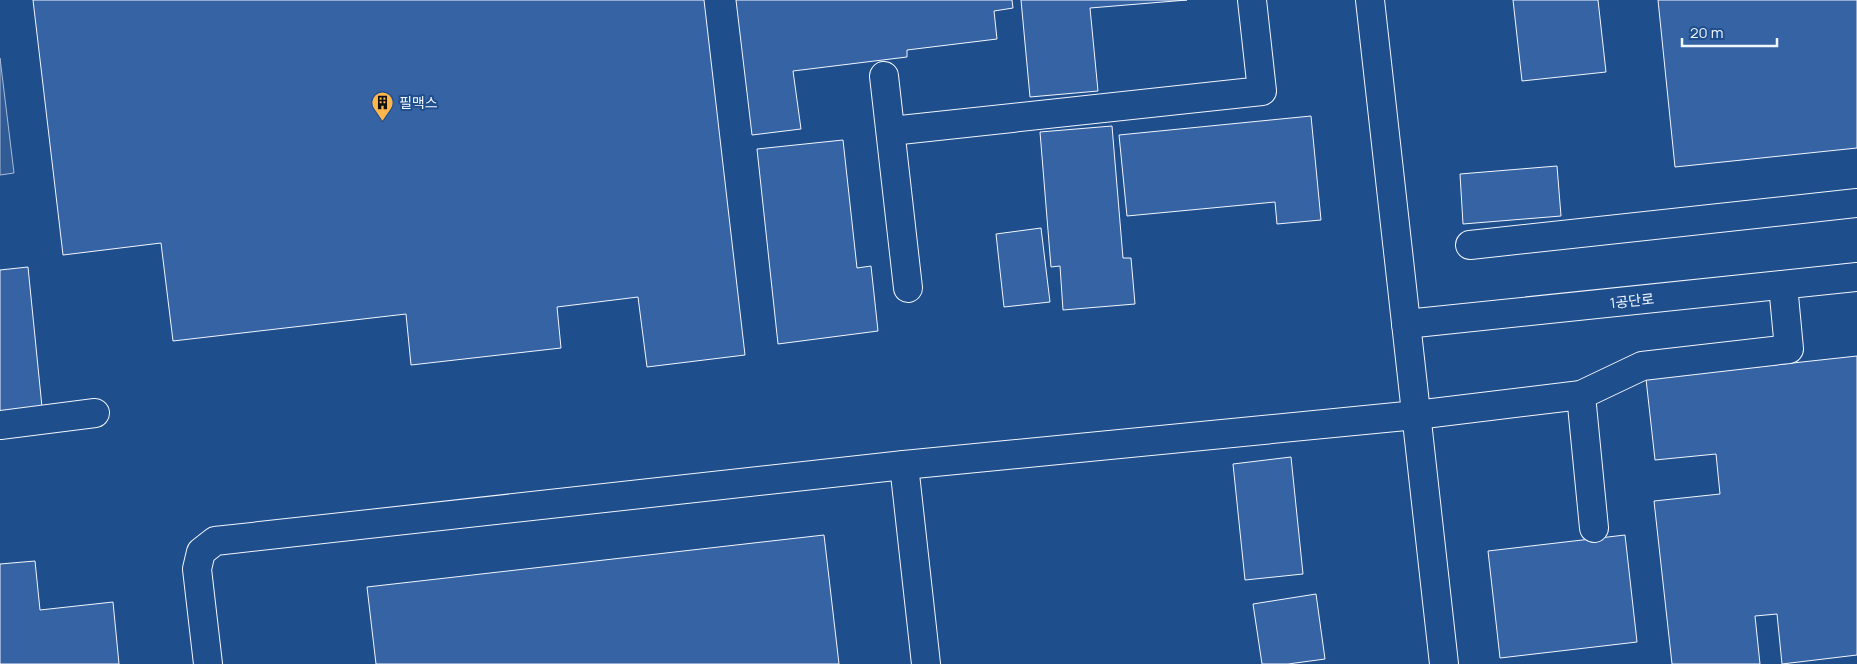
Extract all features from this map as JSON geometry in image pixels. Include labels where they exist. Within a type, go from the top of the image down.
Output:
[{"type":"street","points":[[891,131],[1262,90],[1252,0]]},
{"type":"street","points":[[1370,0],[1444,664]]},
{"type":"street","points":[[884,76],[908,288]]},
{"type":"street","points":[[1470,245],[1857,203]]},
{"type":"street","name":"1공단로","points":[[1406,324],[1857,276]]},
{"type":"street","points":[[208,664],[197,569],[201,552],[215,541],[904,465],[1581,396],[1634,368],[1642,366],[1790,349],[1783,285]]},
{"type":"street","points":[[1581,396],[1594,528]]},
{"type":"street","points":[[0,425],[95,414]]},
{"type":"street","points":[[904,465],[926,664]]},
{"type":"shaded area","points":[[0,58],[14,173],[0,175]]},
{"type":"building","name":"필맥스","points":[[33,0],[704,0],[745,355],[647,367],[638,297],[557,307],[561,348],[411,365],[406,314],[173,341],[161,243],[63,255]]},
{"type":"building","points":[[736,0],[1012,0],[1013,8],[994,11],[997,39],[907,50],[907,57],[793,71],[801,129],[752,135]]},
{"type":"building","points":[[1021,0],[1187,0],[1090,8],[1098,91],[1030,97]]},
{"type":"building","points":[[1513,0],[1598,0],[1606,72],[1522,81]]},
{"type":"building","points":[[1658,0],[1857,0],[1857,148],[1675,167]]},
{"type":"building","points":[[1311,116],[1321,220],[1277,224],[1275,202],[1127,216],[1119,135]]},
{"type":"building","points":[[1112,126],[1123,258],[1131,258],[1135,304],[1063,310],[1060,266],[1051,267],[1040,132]]},
{"type":"building","points":[[843,140],[857,268],[871,266],[878,331],[778,344],[757,149]]},
{"type":"building","points":[[1557,166],[1561,216],[1463,224],[1460,174]]},
{"type":"building","points":[[1041,228],[1050,302],[1004,307],[996,234]]},
{"type":"building","points":[[28,267],[42,407],[0,412],[0,270]]},
{"type":"building","points":[[1857,356],[1857,655],[1782,664],[1777,614],[1755,616],[1760,664],[1672,664],[1654,501],[1720,494],[1716,454],[1655,460],[1646,379]]},
{"type":"building","points":[[1291,457],[1303,574],[1245,580],[1233,464]]},
{"type":"building","points":[[824,535],[839,664],[376,664],[367,587]]},
{"type":"building","points":[[1625,535],[1637,642],[1500,658],[1488,551]]},
{"type":"building","points":[[35,561],[40,610],[113,602],[119,664],[0,664],[0,564]]},
{"type":"building","points":[[1316,594],[1325,659],[1288,664],[1262,664],[1253,604]]},
{"type":"place","name":"필맥스","points":[[383,122]]}]
